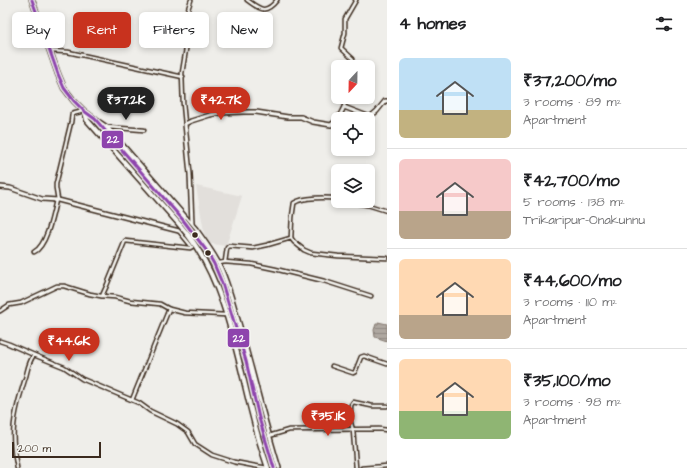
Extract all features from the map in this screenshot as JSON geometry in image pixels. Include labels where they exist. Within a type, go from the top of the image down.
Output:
[{"type":"highway","points":[[32,0],[64,88],[74,101],[95,119],[183,220],[206,250],[214,264],[222,283],[246,361],[259,418],[272,453],[274,468]]},
{"type":"highway","points":[[84,111],[87,120],[188,235],[202,255],[210,270],[226,314],[254,424],[268,468]]},
{"type":"street","points":[[190,0],[187,18],[183,77],[183,103],[190,174],[192,224]]},
{"type":"street","points":[[247,0],[261,10],[265,10],[271,7],[277,0]]},
{"type":"street","points":[[352,60],[341,48],[345,34],[345,19],[356,0]]},
{"type":"street","points":[[50,51],[68,52],[183,77]]},
{"type":"street","points":[[344,107],[370,117],[385,101],[387,101]]},
{"type":"street","points":[[342,112],[345,104]]},
{"type":"street","points":[[34,252],[38,250],[42,244],[51,222],[57,199],[56,184],[72,122],[72,114],[84,111]]},
{"type":"street","points":[[185,124],[220,113],[256,112],[288,117],[301,117],[313,122],[331,125]]},
{"type":"street","points":[[95,119],[107,126],[192,224],[219,263],[227,282],[244,339],[270,436],[272,453],[279,468]]},
{"type":"street","points":[[107,126],[144,130]]},
{"type":"street","points":[[0,188],[10,188],[42,199],[57,199],[179,231],[192,247],[125,241],[102,296]]},
{"type":"street","points":[[331,198],[304,200],[294,203],[291,238],[294,242],[311,253],[338,256],[387,258]]},
{"type":"street","points":[[375,207],[387,211]]},
{"type":"street","points":[[179,231],[192,224]]},
{"type":"street","points":[[225,262],[227,248],[229,246],[253,248],[291,238]]},
{"type":"street","points":[[219,263],[236,262],[262,266],[324,281],[371,296]]},
{"type":"street","points":[[0,311],[10,305],[21,303],[57,286],[68,287],[83,292],[130,301],[160,304],[169,309],[185,312],[226,314]]},
{"type":"street","points":[[132,400],[169,309]]},
{"type":"street","points":[[0,341],[64,367],[82,379],[132,400],[183,428],[188,432],[195,444],[212,455],[268,468]]},
{"type":"street","points":[[17,468],[13,433],[15,416],[30,360],[34,355]]},
{"type":"street","points":[[332,366],[353,373],[355,372],[361,357],[364,356],[387,364]]},
{"type":"street","points":[[356,468],[353,430],[350,420],[350,409],[352,403],[372,406],[387,406]]},
{"type":"street","points":[[270,436],[289,430],[387,430]]},
{"type":"street","points":[[362,468],[387,466]]},
{"type":"shaded area","points":[[196,186],[242,196],[226,246],[206,243]]},
{"type":"shaded area","points":[[378,322],[387,324],[387,341],[375,337],[374,330]]},
{"type":"transit line","name":"22","points":[[32,0],[64,88],[74,101],[95,119],[183,220],[206,250],[214,264],[222,283],[246,361],[259,418],[274,468]]}]
